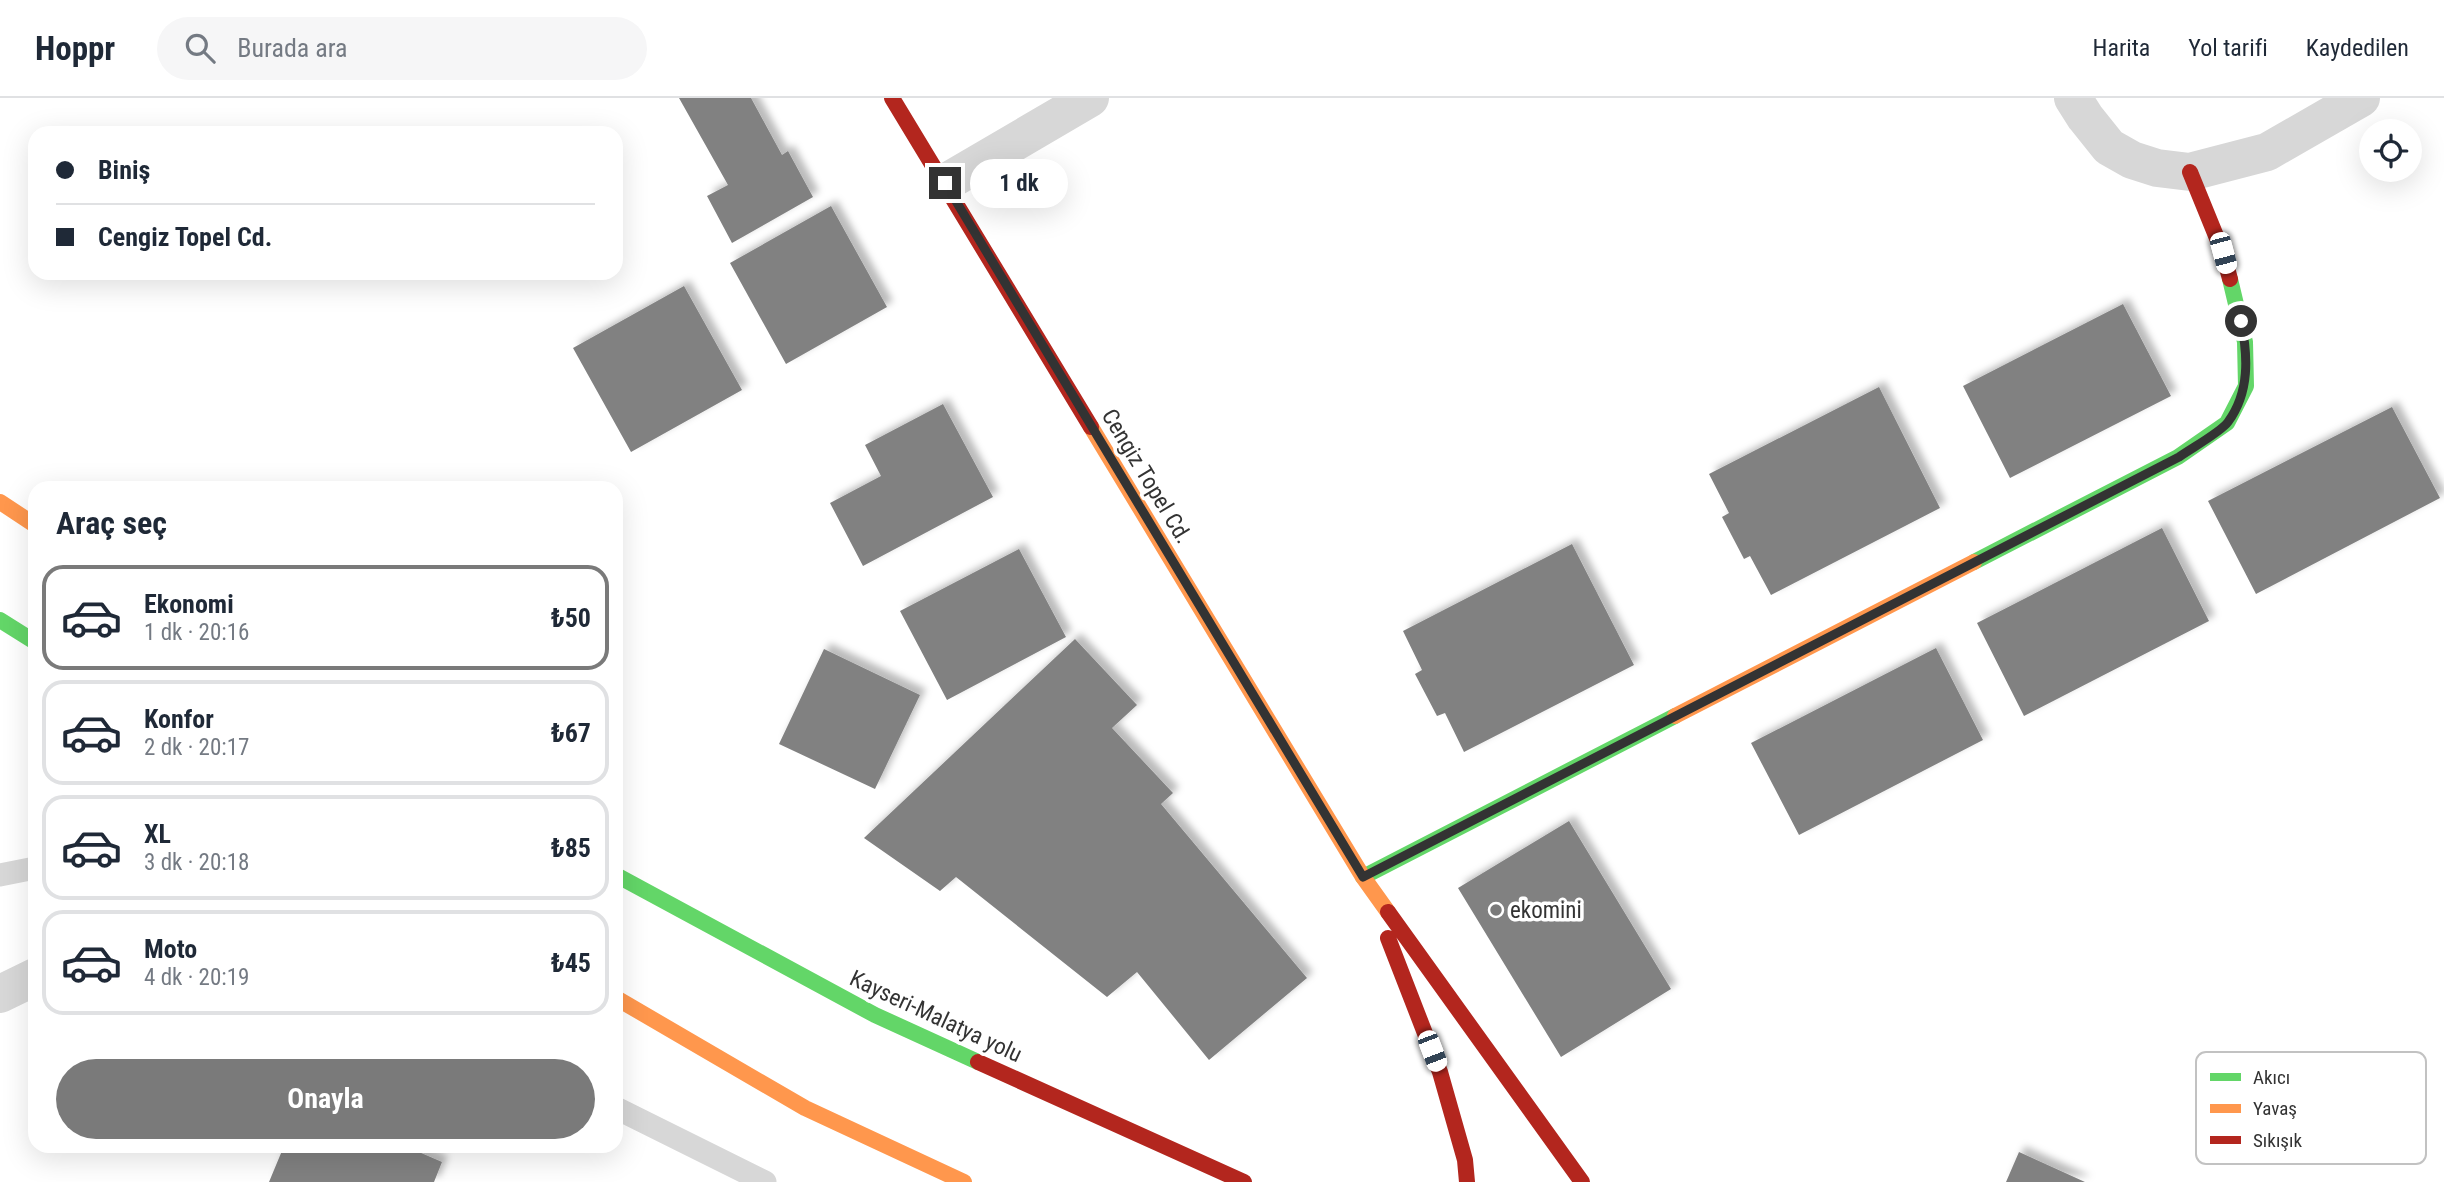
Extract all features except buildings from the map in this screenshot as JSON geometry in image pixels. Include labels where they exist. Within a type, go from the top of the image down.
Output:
[{"type":"main road","name":"Cengiz Topel Cd.","points":[[892,98],[1363,877]]},
{"type":"main road","points":[[1363,877],[2179,457],[2227,423],[2246,386],[2245,342],[2223,253],[2190,172]]},
{"type":"main road","points":[[0,502],[28,520]]},
{"type":"main road","points":[[0,620],[28,638]]},
{"type":"main road","points":[[1363,877],[1440,1072],[1465,1160],[1467,1182]]},
{"type":"main road","points":[[1363,877],[1582,1182]]},
{"type":"main road","name":"Kayseri-Malatya yolu","points":[[623,879],[875,1015],[1244,1182]]},
{"type":"main road","points":[[623,1002],[805,1108],[964,1182]]},
{"type":"street","points":[[945,183],[1090,98]]},
{"type":"street","points":[[2073,98],[2109,147],[2132,160],[2157,168],[2190,172],[2267,152],[2361,98]]},
{"type":"street","points":[[0,994],[28,980]]},
{"type":"lane","points":[[0,875],[28,869]]},
{"type":"lane","points":[[623,1111],[765,1182]]},
{"type":"traffic: fast","points":[[1974,562],[2178,457],[2227,423],[2246,386],[2245,342],[2230,279]]},
{"type":"traffic: fast","points":[[0,620],[28,638]]},
{"type":"traffic: fast","points":[[1363,877],[1675,716]]},
{"type":"traffic: fast","points":[[623,879],[875,1015],[978,1062]]},
{"type":"traffic: slow","points":[[1091,427],[1363,877],[1388,912]]},
{"type":"traffic: slow","points":[[0,502],[28,520]]},
{"type":"traffic: slow","points":[[1675,716],[1974,562]]},
{"type":"traffic: slow","points":[[623,1002],[805,1108],[964,1182]]},
{"type":"traffic: jam","points":[[892,98],[1091,427]]},
{"type":"traffic: jam","points":[[2190,172],[2223,253],[2230,279]]},
{"type":"traffic: jam","points":[[1388,912],[1582,1182]]},
{"type":"traffic: jam","points":[[1388,938],[1440,1072],[1465,1160],[1467,1182]]},
{"type":"traffic: jam","points":[[978,1062],[1244,1182]]},
{"type":"place","name":"ekomini","points":[[1496,910]]},
{"type":"route","points":[[945,183],[1363,877],[2179,457],[2227,423],[2246,386],[2245,342],[2241,321]]}]
